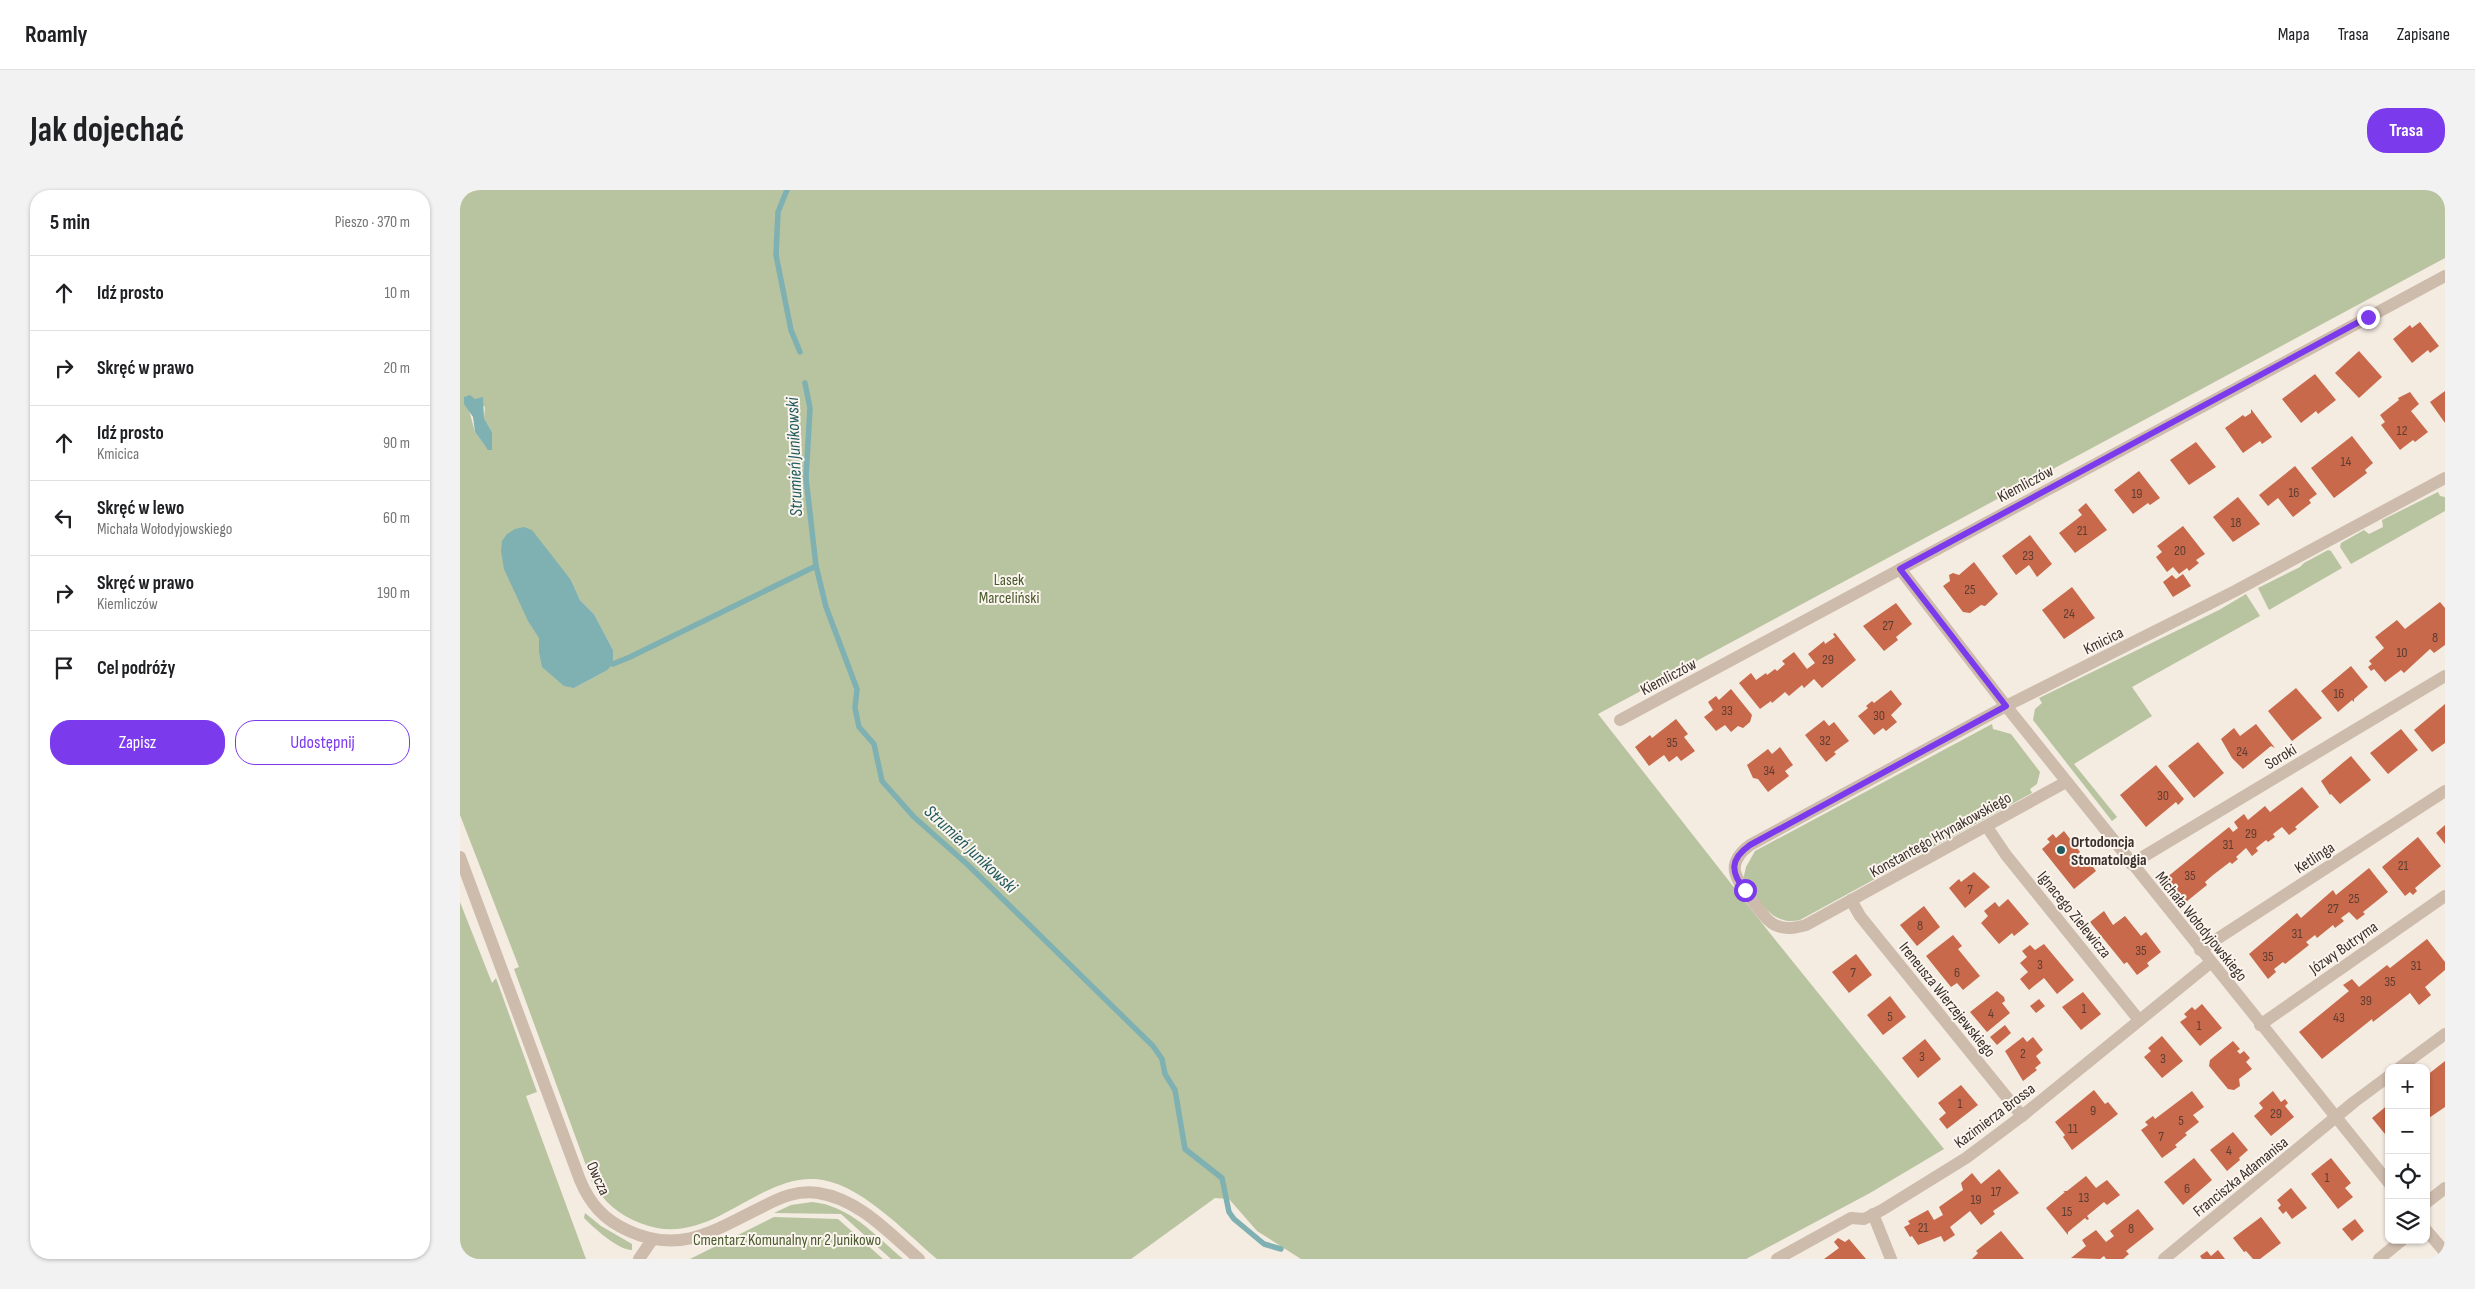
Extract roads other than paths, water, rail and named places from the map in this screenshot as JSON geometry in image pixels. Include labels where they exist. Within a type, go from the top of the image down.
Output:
[{"type":"street","name":"Kiemliczów","points":[[1620,720],[2445,276]]},
{"type":"street","name":"Kmicica","points":[[1829,913],[1795,928],[1776,926],[1769,921],[1736,880],[1734,868],[1736,857],[1743,850],[2006,706],[2235,591],[2445,478]]},
{"type":"street","name":"Michała Wołodyjowskiego","points":[[1900,569],[2131,864],[2385,1178]]},
{"type":"street","name":"Soroki","points":[[2131,864],[2445,676]]},
{"type":"street","name":"Konstantego Hrynakowskiego","points":[[1829,913],[2066,782]]},
{"type":"street","name":"Ketlinga","points":[[2200,950],[2445,791]]},
{"type":"street","name":"Ignacego Zielewicza","points":[[1987,827],[2006,855],[2140,1020]]},
{"type":"street","name":"Owcza","points":[[460,858],[588,1198],[598,1211],[611,1222],[652,1240],[680,1241],[694,1239],[781,1197],[801,1192],[834,1196],[849,1203],[919,1259]]},
{"type":"street","name":"Józwy Butryma","points":[[2260,1025],[2445,896]]},
{"type":"street","name":"Ireneusza Wierzejewskiego","points":[[1851,900],[1860,916],[2022,1116]]},
{"type":"street","name":"Kazimierza Brossa","points":[[1777,1259],[1851,1218],[1864,1219],[1966,1158],[2022,1116],[2210,963]]},
{"type":"street","points":[[2405,1064],[2445,1034]]},
{"type":"street","name":"Franciszka Adamanisa","points":[[2164,1259],[2385,1079]]},
{"type":"street","points":[[2430,1200],[2445,1188]]},
{"type":"street","points":[[1873,1214],[1890,1259]]},
{"type":"street","points":[[2430,1235],[2445,1252]]},
{"type":"street","points":[[639,1259],[652,1240]]},
{"type":"street","points":[[2379,1259],[2397,1244]]},
{"type":"water","points":[[470,395],[475,399],[483,397],[484,418],[492,432],[492,450],[488,450],[475,432],[473,417],[464,404],[464,397]]},
{"type":"water","points":[[524,527],[532,530],[571,580],[580,600],[594,614],[613,650],[613,664],[606,671],[574,688],[564,686],[542,667],[539,638],[528,621],[504,569],[501,551],[502,541],[507,534],[515,529]]},
{"type":"waterway","name":"Strumień Junikowski","points":[[787,190],[778,212],[776,255],[791,330],[800,352]]},
{"type":"waterway","name":"Strumień Junikowski","points":[[805,383],[810,408],[806,478],[816,566],[826,607],[857,689],[855,708],[859,727],[874,744],[882,781],[914,817],[968,865],[1153,1046],[1162,1059],[1165,1074],[1175,1090],[1185,1149],[1222,1178],[1229,1212],[1234,1219],[1264,1244],[1281,1249]]},
{"type":"waterway","points":[[613,664],[816,566]]},
{"type":"place","name":"Ortodoncja Stomatologia","points":[[2061,850]]},
{"type":"park label","name":"Lasek Marceliński","points":[[1009,588]]},
{"type":"park label","name":"Cmentarz Komunalny nr 2 Junikowo","points":[[787,1239]]}]
